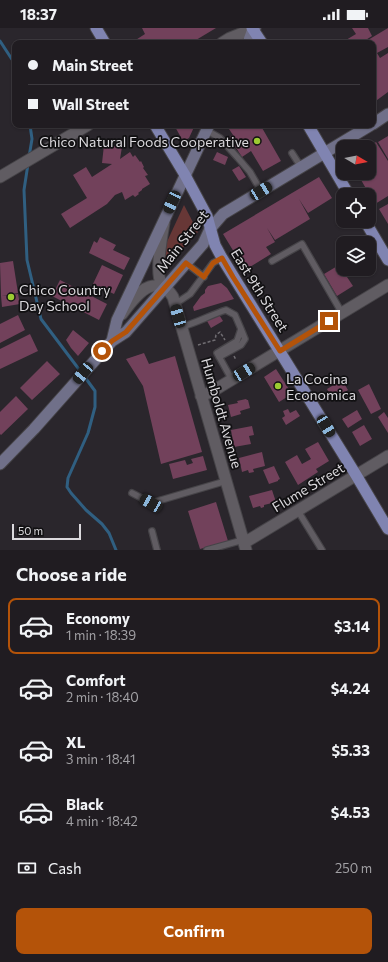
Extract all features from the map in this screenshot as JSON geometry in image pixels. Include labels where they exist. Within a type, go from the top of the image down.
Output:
[{"type":"main road","points":[[96,28],[103,40]]},
{"type":"main road","points":[[249,40],[253,28]]},
{"type":"main road","points":[[253,28],[260,40]]},
{"type":"main road","name":"Main Street","points":[[376,122],[388,114]]},
{"type":"main road","name":"East 9th Street","points":[[157,128],[185,175],[207,216],[215,245],[222,258],[388,529]]},
{"type":"main road","points":[[112,341],[117,320],[208,128]]},
{"type":"main road","points":[[310,128],[345,188]]},
{"type":"main road","name":"Main Street","points":[[0,464],[34,429],[112,341],[126,332],[203,244],[210,229],[223,214],[325,154],[366,128]]},
{"type":"main road","points":[[369,228],[388,260]]},
{"type":"street","points":[[227,40],[253,28]]},
{"type":"street","points":[[4,175],[83,128]]},
{"type":"street","name":"Humboldt Avenue","points":[[165,216],[159,265],[160,281],[171,294],[244,544]]},
{"type":"street","points":[[117,320],[144,289],[154,285],[166,287]]},
{"type":"street","points":[[201,396],[232,380],[388,285]]},
{"type":"street","name":"Flume Street","points":[[244,544],[388,456]]},
{"type":"lane","points":[[208,128],[220,138],[250,172],[261,191]]},
{"type":"lane","points":[[292,153],[301,168]]},
{"type":"lane","points":[[272,261],[302,244],[342,313]]},
{"type":"lane","points":[[174,304],[190,294],[213,263],[222,258]]},
{"type":"lane","points":[[186,263],[204,277]]},
{"type":"lane","points":[[181,327],[193,324],[226,310],[235,315],[244,339],[241,345],[219,358],[232,380]]},
{"type":"lane","points":[[132,493],[151,503],[226,481]]},
{"type":"lane","points":[[298,511],[322,550]]},
{"type":"lane","points":[[152,531],[157,550]]},
{"type":"lane","points":[[207,550],[244,544]]},
{"type":"path","points":[[198,344],[215,340],[216,335],[220,332],[222,335]]},
{"type":"shaded area","points":[[184,205],[198,232],[162,270],[165,246]]},
{"type":"building","points":[[142,28],[216,28],[196,40],[136,40],[145,34]]},
{"type":"building","points":[[352,28],[368,28],[372,36],[366,40],[346,40],[356,34]]},
{"type":"building","points":[[388,28],[388,47],[377,53],[380,58],[388,53],[388,92],[376,101],[376,40],[368,40]]},
{"type":"building","points":[[176,128],[194,128],[189,138],[183,141]]},
{"type":"building","name":"Chico Natural Foods Cooperative","points":[[228,128],[262,128],[281,161],[263,171],[251,151],[242,157],[229,137],[233,135]]},
{"type":"building","points":[[388,136],[388,159],[378,142]]},
{"type":"building","points":[[376,142],[388,161],[388,196],[376,203],[376,188],[366,188],[361,180],[376,180]]},
{"type":"building","points":[[104,145],[122,147],[120,159],[130,152],[133,157],[135,155],[140,162],[141,161],[144,167],[143,168],[148,175],[145,176],[150,184],[142,189],[135,197],[133,195],[125,200],[122,192],[115,195],[107,204],[70,228],[61,214],[87,198],[73,175],[86,167],[92,177],[112,164],[102,163]]},
{"type":"building","points":[[217,152],[228,157],[225,165],[213,160]]},
{"type":"building","points":[[239,166],[246,177],[239,181],[232,170]]},
{"type":"building","points":[[319,177],[332,198],[308,213],[299,199],[310,219],[275,240],[267,228],[275,242],[266,247],[271,254],[245,270],[223,234]]},
{"type":"building","points":[[388,204],[388,224],[379,209]]},
{"type":"building","points":[[100,237],[116,245],[113,250],[130,258],[124,270],[89,253],[94,241],[97,243]]},
{"type":"building","points":[[13,261],[18,293],[1,296],[0,263]]},
{"type":"building","points":[[102,265],[123,275],[114,294],[93,284]]},
{"type":"building","points":[[336,267],[336,276],[346,276],[353,286],[337,296],[324,274]]},
{"type":"building","points":[[60,280],[107,304],[99,320],[52,296]]},
{"type":"building","points":[[221,283],[227,288],[234,299],[194,311],[193,307],[205,293],[208,286]]},
{"type":"building","points":[[18,294],[20,304],[2,307],[1,296]]},
{"type":"building","points":[[218,313],[223,321],[211,328],[207,321]]},
{"type":"building","points":[[18,315],[25,330],[0,343],[0,324]]},
{"type":"building","points":[[73,330],[89,343],[78,356],[66,340]]},
{"type":"building","points":[[30,334],[38,351],[0,369],[0,349]]},
{"type":"building","points":[[144,353],[149,364],[175,356],[202,452],[161,464],[143,386],[126,359]]},
{"type":"building","points":[[47,361],[60,374],[32,400],[20,388]]},
{"type":"building","name":"La Cocina Economica","points":[[276,369],[292,394],[279,402],[264,377]]},
{"type":"building","points":[[342,380],[348,390],[333,400],[327,389]]},
{"type":"building","points":[[369,384],[381,409],[371,414],[358,390]]},
{"type":"building","points":[[16,396],[28,409],[1,435],[0,412]]},
{"type":"building","points":[[248,400],[250,408],[240,411],[241,414],[231,417],[228,405],[238,403],[237,401]]},
{"type":"building","points":[[288,409],[290,413],[296,410],[300,416],[286,425],[282,418],[285,416],[283,411]]},
{"type":"building","points":[[357,410],[362,419],[348,428],[342,419]]},
{"type":"building","points":[[384,412],[388,418],[388,433],[378,417]]},
{"type":"building","points":[[364,425],[372,439],[360,446],[352,432]]},
{"type":"building","points":[[252,426],[254,435],[249,436],[251,444],[234,447],[231,430]]},
{"type":"building","points":[[318,442],[329,461],[316,469],[318,472],[298,485],[285,462],[297,455],[302,464],[311,459],[305,449]]},
{"type":"building","points":[[262,452],[265,466],[253,469],[254,472],[249,473],[248,470],[242,472],[239,458]]},
{"type":"building","points":[[203,456],[207,470],[173,479],[169,464],[185,460],[187,465],[193,463],[191,459]]},
{"type":"building","points":[[274,466],[280,479],[269,484],[263,470]]},
{"type":"building","points":[[272,490],[276,502],[264,505],[264,507],[261,508],[260,506],[253,508],[249,496]]},
{"type":"building","points":[[216,502],[228,541],[200,549],[188,511]]},
{"type":"waterway","points":[[0,41],[12,59]]},
{"type":"waterway","points":[[29,157],[32,139],[30,128]]},
{"type":"waterway","points":[[28,164],[24,190],[27,260],[41,319],[81,372]]},
{"type":"waterway","points":[[84,376],[95,391],[95,407],[88,433],[68,478],[67,487],[86,510],[102,524],[109,533],[116,550]]},
{"type":"place","name":"Chico Natural Foods Cooperative","points":[[257,141]]},
{"type":"place","name":"Chico Country Day School","points":[[11,297]]},
{"type":"place","name":"La Cocina Economica","points":[[278,386]]},
{"type":"route","points":[[102,351],[112,341],[126,332],[186,263],[204,277],[213,263],[222,258],[280,351],[329,321]]}]
